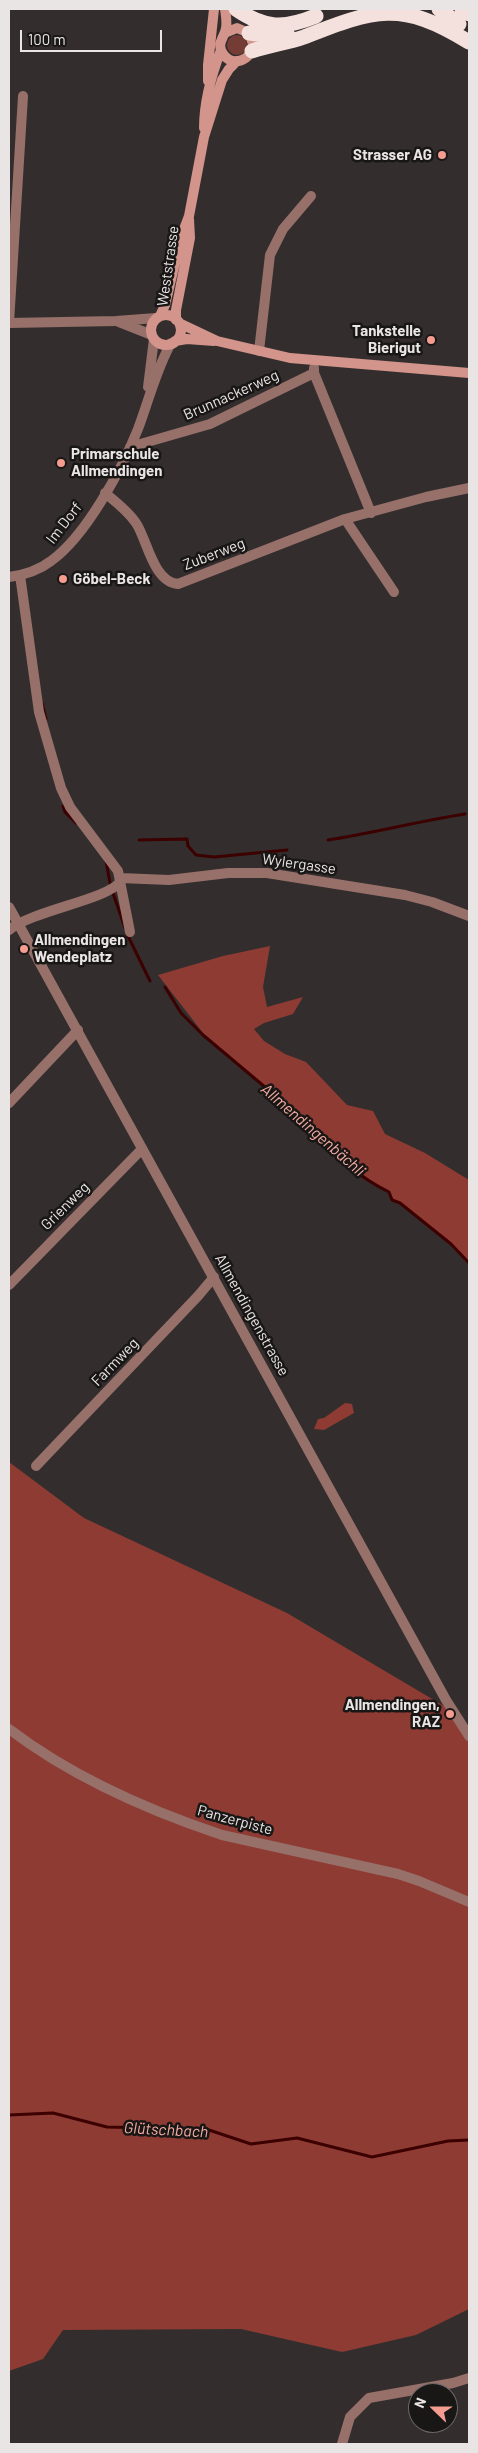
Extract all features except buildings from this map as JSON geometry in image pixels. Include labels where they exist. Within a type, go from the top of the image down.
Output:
[{"type":"highway","points":[[236,9],[262,22],[279,26],[292,25],[319,12]]},
{"type":"highway","points":[[252,51],[293,41],[357,14],[394,9],[424,15],[448,27],[469,42]]},
{"type":"highway","points":[[439,9],[469,32]]},
{"type":"highway","points":[[462,9],[469,14]]},
{"type":"highway","points":[[246,32],[272,35],[292,32],[302,28],[319,12]]},
{"type":"main road","name":"Weststrasse","points":[[208,87],[208,65],[214,9]]},
{"type":"main road","name":"Weststrasse","points":[[204,137],[204,108],[208,87],[221,50],[221,40],[225,33],[225,9]]},
{"type":"main road","points":[[236,9],[246,32],[253,41],[252,51]]},
{"type":"main road","points":[[225,33],[234,28],[246,32]]},
{"type":"main road","points":[[221,50],[226,57],[238,62]]},
{"type":"main road","name":"Weststrasse","points":[[158,317],[165,305],[180,237],[189,216],[204,137],[222,80],[229,69],[246,58],[252,51]]},
{"type":"main road","name":"Weststrasse","points":[[178,321],[190,238],[189,216]]},
{"type":"main road","points":[[217,341],[167,315],[158,317],[151,328],[153,337],[162,344],[187,339],[217,341],[259,352],[315,362],[469,373]]},
{"type":"main road","points":[[173,342],[180,332],[178,321]]},
{"type":"street","points":[[23,96],[9,323],[116,321],[158,317]]},
{"type":"street","points":[[259,352],[270,255],[283,229],[311,196]]},
{"type":"street","points":[[116,321],[153,337]]},
{"type":"street","name":"Im Dorf","points":[[145,406],[153,337]]},
{"type":"street","name":"Im Dorf","points":[[9,577],[40,568],[60,554],[85,523],[105,493],[130,446],[173,342]]},
{"type":"street","points":[[315,362],[314,373],[371,513]]},
{"type":"street","name":"Brunnackerweg","points":[[130,446],[210,424],[314,373]]},
{"type":"street","name":"Zuberweg","points":[[105,493],[135,522],[153,561],[160,571],[174,584],[184,582],[345,519],[426,497],[469,488]]},
{"type":"street","points":[[345,519],[394,592]]},
{"type":"street","points":[[20,575],[39,712],[61,788],[70,807],[115,866],[120,880],[130,932]]},
{"type":"street","name":"Wylergasse","points":[[120,880],[169,880],[228,873],[267,873],[405,895],[469,916]]},
{"type":"street","points":[[13,927],[106,891],[120,880]]},
{"type":"street","name":"Allmendingenstrasse","points":[[9,908],[13,927],[78,1030],[446,1700],[469,1736]]},
{"type":"street","points":[[9,1102],[78,1030]]},
{"type":"street","name":"Grienweg","points":[[9,1285],[142,1149]]},
{"type":"street","name":"Farmweg","points":[[36,1466],[214,1277]]},
{"type":"street","name":"Panzerpiste","points":[[9,1729],[32,1747],[80,1776],[198,1827],[222,1835],[420,1880],[469,1902]]},
{"type":"street","points":[[342,2444],[350,2417],[369,2398],[453,2383],[469,2378]]},
{"type":"shaded area","points":[[237,35],[244,38],[247,45],[244,52],[237,55],[230,52],[227,45],[230,38]]},
{"type":"shaded area","points":[[270,946],[263,987],[267,1007],[303,997],[293,1014],[264,1023],[254,1029],[264,1041],[285,1054],[306,1062],[347,1105],[373,1111],[385,1134],[425,1153],[469,1180],[469,1263],[451,1244],[400,1203],[392,1200],[389,1192],[366,1179],[345,1162],[309,1124],[203,1033],[158,975],[223,956]]},
{"type":"shaded area","points":[[345,1403],[352,1404],[354,1413],[324,1430],[314,1429],[318,1419],[324,1418]]},
{"type":"shaded area","points":[[9,1462],[84,1518],[287,1613],[444,1706],[469,1727],[469,2309],[416,2335],[342,2352],[241,2329],[63,2330],[43,2359],[9,2371]]},
{"type":"waterway","points":[[42,703],[46,719]]},
{"type":"waterway","points":[[63,806],[65,812],[76,823]]},
{"type":"waterway","points":[[328,840],[465,814]]},
{"type":"waterway","points":[[139,840],[187,839],[188,846],[196,855],[214,857],[287,850]]},
{"type":"waterway","points":[[106,861],[110,883]]},
{"type":"waterway","name":"Allmendingenbächli","points":[[113,893],[125,928]]},
{"type":"waterway","name":"Allmendingenbächli","points":[[127,934],[150,981]]},
{"type":"waterway","name":"Allmendingenbächli","points":[[165,987],[181,1013],[203,1035],[309,1124],[345,1162],[366,1179],[389,1192],[392,1200],[400,1203],[451,1244],[469,1263]]},
{"type":"waterway","name":"Glütschbach","points":[[9,2115],[53,2113],[107,2127],[206,2129],[251,2144],[297,2138],[372,2157],[448,2141],[469,2140]]},
{"type":"place","name":"Strasser AG","points":[[442,155]]},
{"type":"place","name":"Tankstelle Bierigut","points":[[431,340]]},
{"type":"place","name":"Primarschule Allmendingen","points":[[61,463]]},
{"type":"place","name":"Göbel-Beck","points":[[63,579]]},
{"type":"place","name":"Allmendingen Wendeplatz","points":[[24,949]]},
{"type":"place","name":"Allmendingen, RAZ","points":[[450,1714]]}]
